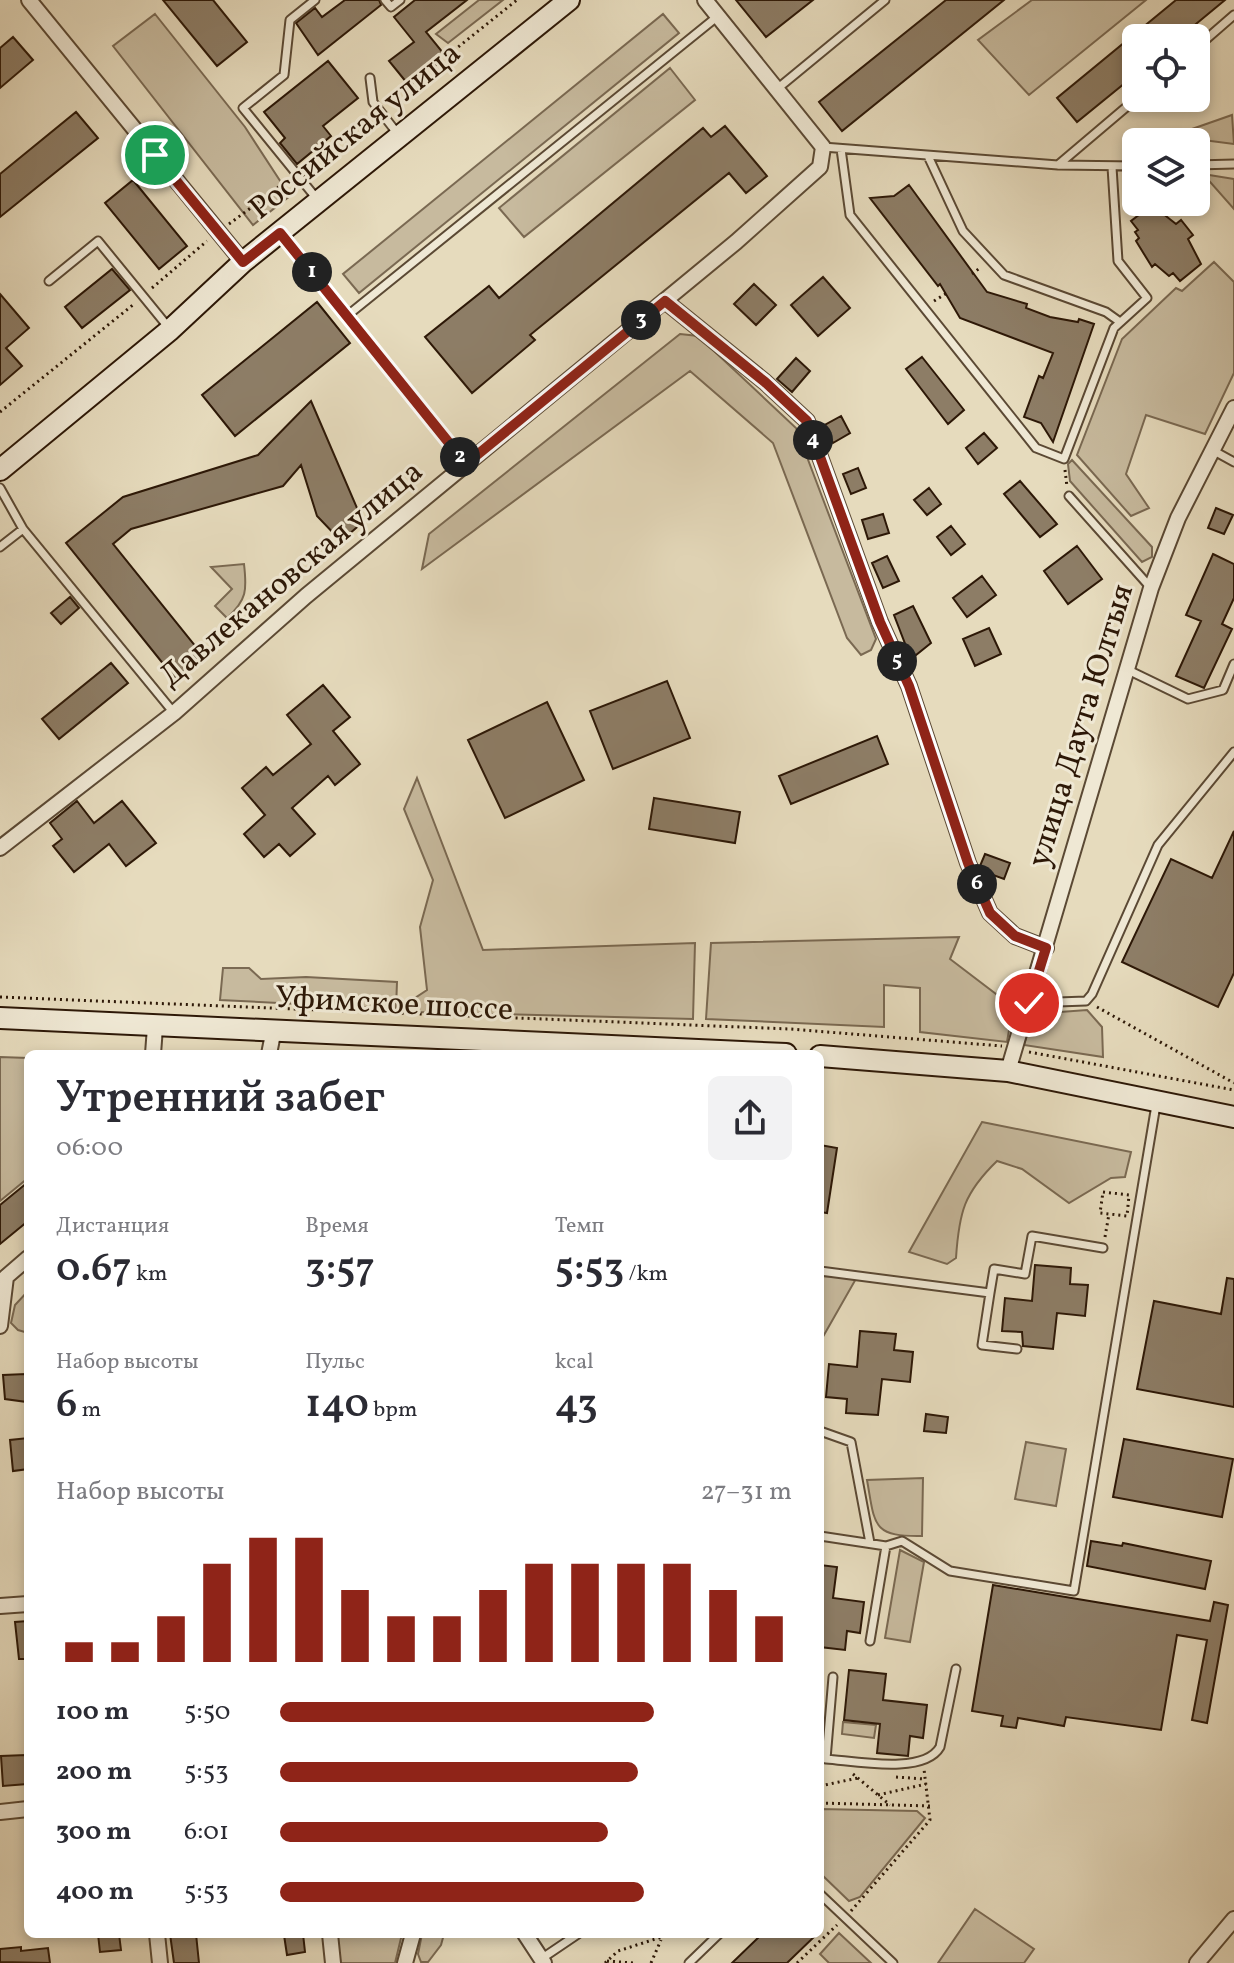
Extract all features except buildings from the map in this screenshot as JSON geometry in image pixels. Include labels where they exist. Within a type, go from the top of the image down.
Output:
[{"type":"main road","name":"Российская улица","points":[[0,470],[170,330],[243,262],[569,0]]},
{"type":"main road","name":"Уфимское шоссе","points":[[0,1018],[704,1050]]},
{"type":"main road","points":[[824,1057],[1008,1071],[1234,1117]]},
{"type":"street","points":[[29,0],[243,262]]},
{"type":"street","points":[[705,0],[823,147]]},
{"type":"street","name":"Давлекановская улица","points":[[0,848],[174,713],[306,596],[665,301],[820,167],[823,147]]},
{"type":"street","points":[[665,301],[765,382],[807,421],[880,622],[909,686],[968,863],[990,913],[1015,936],[1046,948]]},
{"type":"street","name":"улица Даута Юлтыя","points":[[1008,1071],[1151,588],[1178,518],[1234,408]]},
{"type":"street","points":[[153,1050],[155,1027]]},
{"type":"street","points":[[270,1050],[274,1029]]},
{"type":"street","points":[[0,1326],[6,1277],[24,1261]]},
{"type":"street","points":[[0,1606],[24,1604]]},
{"type":"street","points":[[0,1812],[24,1809]]},
{"type":"street","points":[[1197,1963],[1234,1919]]},
{"type":"street","points":[[157,1938],[160,1963]]},
{"type":"street","points":[[330,1938],[333,1963]]},
{"type":"street","points":[[405,1963],[412,1938]]},
{"type":"street","points":[[528,1938],[542,1961]]},
{"type":"lane","points":[[315,0],[290,20],[284,75],[243,108],[318,201]]},
{"type":"lane","points":[[385,0],[391,7],[400,0]]},
{"type":"lane","points":[[777,89],[885,0]]},
{"type":"lane","points":[[1210,36],[1234,15]]},
{"type":"lane","points":[[348,315],[718,16]]},
{"type":"lane","points":[[370,78],[370,93],[399,135]]},
{"type":"lane","points":[[1058,165],[1122,111]]},
{"type":"lane","points":[[823,147],[1058,165],[1122,167]]},
{"type":"lane","points":[[841,149],[850,215],[1036,448],[1064,459],[1114,328],[1147,298],[1118,261],[1112,167]]},
{"type":"lane","points":[[928,156],[963,231],[1004,275],[1042,292],[1106,312],[1120,322]]},
{"type":"lane","points":[[1210,165],[1234,164]]},
{"type":"lane","points":[[280,233],[466,464]]},
{"type":"lane","points":[[49,281],[98,241],[170,330]]},
{"type":"lane","points":[[1214,451],[1234,462]]},
{"type":"lane","points":[[0,488],[23,529],[174,713]]},
{"type":"lane","points":[[1069,496],[1151,588]]},
{"type":"lane","points":[[0,547],[23,529]]},
{"type":"lane","points":[[1126,669],[1188,699],[1223,690],[1234,664]]},
{"type":"lane","points":[[1029,1003],[1086,1001],[1158,845],[1234,752]]},
{"type":"lane","points":[[824,1537],[886,1546],[902,1541],[950,1571],[982,1579],[1074,1591],[1157,1101]]},
{"type":"lane","points":[[1017,1349],[982,1345],[994,1269],[1025,1274],[1032,1236],[1103,1248]]},
{"type":"lane","points":[[824,1272],[990,1293]]},
{"type":"lane","points":[[824,1432],[851,1442],[870,1543]]},
{"type":"lane","points":[[870,1641],[886,1546]]},
{"type":"lane","points":[[824,1758],[886,1764],[922,1762],[940,1747],[956,1669]]},
{"type":"lane","points":[[824,1750],[833,1677]]},
{"type":"lane","points":[[824,1898],[893,1963]]},
{"type":"lane","points":[[542,1961],[573,1938]]},
{"type":"lane","points":[[689,1963],[715,1938]]},
{"type":"path","points":[[0,412],[218,232],[517,0]]},
{"type":"path","points":[[925,308],[947,293]]},
{"type":"path","points":[[1064,459],[1069,496]]},
{"type":"path","points":[[1086,1001],[1234,1083]]},
{"type":"path","points":[[1103,1192],[1129,1195],[1127,1216],[1109,1214],[1100,1213],[1103,1192]]},
{"type":"path","points":[[1103,1248],[1109,1214]]},
{"type":"path","points":[[824,1937],[871,1892],[928,1823],[931,1806],[922,1762]]},
{"type":"path","points":[[853,1774],[890,1805]]},
{"type":"path","points":[[824,1785],[858,1778]]},
{"type":"path","points":[[878,1795],[926,1784]]},
{"type":"path","points":[[824,1803],[931,1806]]},
{"type":"path","points":[[606,1962],[623,1949],[664,1938]]},
{"type":"path","points":[[797,1963],[823,1938]]},
{"type":"path","points":[[651,1963],[661,1940]]},
{"type":"path","points":[[606,1962],[633,1963]]},
{"type":"shaded area","points":[[479,0],[503,0],[448,43],[436,34]]},
{"type":"shaded area","points":[[1032,0],[1146,0],[1029,95],[978,40]]},
{"type":"shaded area","points":[[155,14],[245,127],[290,196],[253,225],[113,46]]},
{"type":"shaded area","points":[[663,14],[679,33],[359,293],[343,274]]},
{"type":"shaded area","points":[[670,68],[695,100],[524,237],[499,208]]},
{"type":"shaded area","points":[[1232,115],[1234,144],[1210,141],[1210,128],[1195,128]]},
{"type":"shaded area","points":[[1210,175],[1234,179],[1234,209],[1210,182]]},
{"type":"shaded area","points":[[1214,262],[1234,282],[1234,373],[1205,434],[1146,415],[1126,474],[1149,508],[1131,516],[1077,455],[1122,339],[1176,288],[1182,291]]},
{"type":"shaded area","points":[[680,334],[698,336],[796,428],[876,639],[871,650],[861,655],[847,638],[773,443],[690,371],[422,569],[429,534]]},
{"type":"shaded area","points":[[1072,460],[1152,547],[1152,557],[1142,562],[1070,481],[1068,464]]},
{"type":"shaded area","points":[[244,564],[244,594],[239,606],[227,618],[215,606],[232,589],[211,567]]},
{"type":"shaded area","points":[[417,778],[483,950],[695,943],[693,1019],[415,1012],[412,1000],[427,990],[420,927],[433,880],[404,809]]},
{"type":"shaded area","points":[[959,937],[950,959],[1013,1007],[1007,1042],[920,1032],[920,988],[884,985],[884,1027],[706,1019],[711,943]]},
{"type":"shaded area","points":[[223,968],[249,968],[261,979],[306,977],[397,982],[396,1009],[220,1000]]},
{"type":"shaded area","points":[[1087,1010],[1102,1027],[1103,1057],[1024,1045],[1033,1014]]},
{"type":"shaded area","points":[[0,1057],[24,1058],[24,1181],[0,1201]]},
{"type":"shaded area","points":[[982,1122],[1131,1152],[1125,1177],[1111,1178],[1069,1203],[1022,1169],[997,1161],[977,1183],[965,1204],[956,1258],[947,1264],[909,1252]]},
{"type":"shaded area","points":[[824,1276],[857,1277],[824,1335]]},
{"type":"shaded area","points":[[24,1295],[24,1332],[11,1323],[15,1305]]},
{"type":"shaded area","points":[[1026,1442],[1066,1449],[1056,1506],[1015,1499]]},
{"type":"shaded area","points":[[923,1478],[922,1536],[893,1534],[878,1525],[867,1480]]},
{"type":"shaded area","points":[[900,1550],[924,1562],[910,1642],[885,1638]]},
{"type":"shaded area","points":[[843,1722],[876,1725],[874,1738],[842,1734]]},
{"type":"shaded area","points":[[824,1809],[917,1811],[925,1818],[860,1897],[849,1901],[824,1877]]},
{"type":"shaded area","points":[[975,1909],[1034,1949],[1024,1963],[938,1963]]},
{"type":"shaded area","points":[[839,1933],[871,1963],[829,1963],[820,1954]]},
{"type":"shaded area","points":[[336,1938],[401,1938],[395,1963],[339,1963]]},
{"type":"shaded area","points":[[421,1938],[443,1938],[428,1962],[421,1962],[418,1954]]},
{"type":"route","points":[[155,155],[243,262],[280,233],[466,464],[665,301],[765,382],[807,421],[880,622],[909,686],[968,863],[990,913],[1015,936],[1046,948],[1029,1003]]}]
